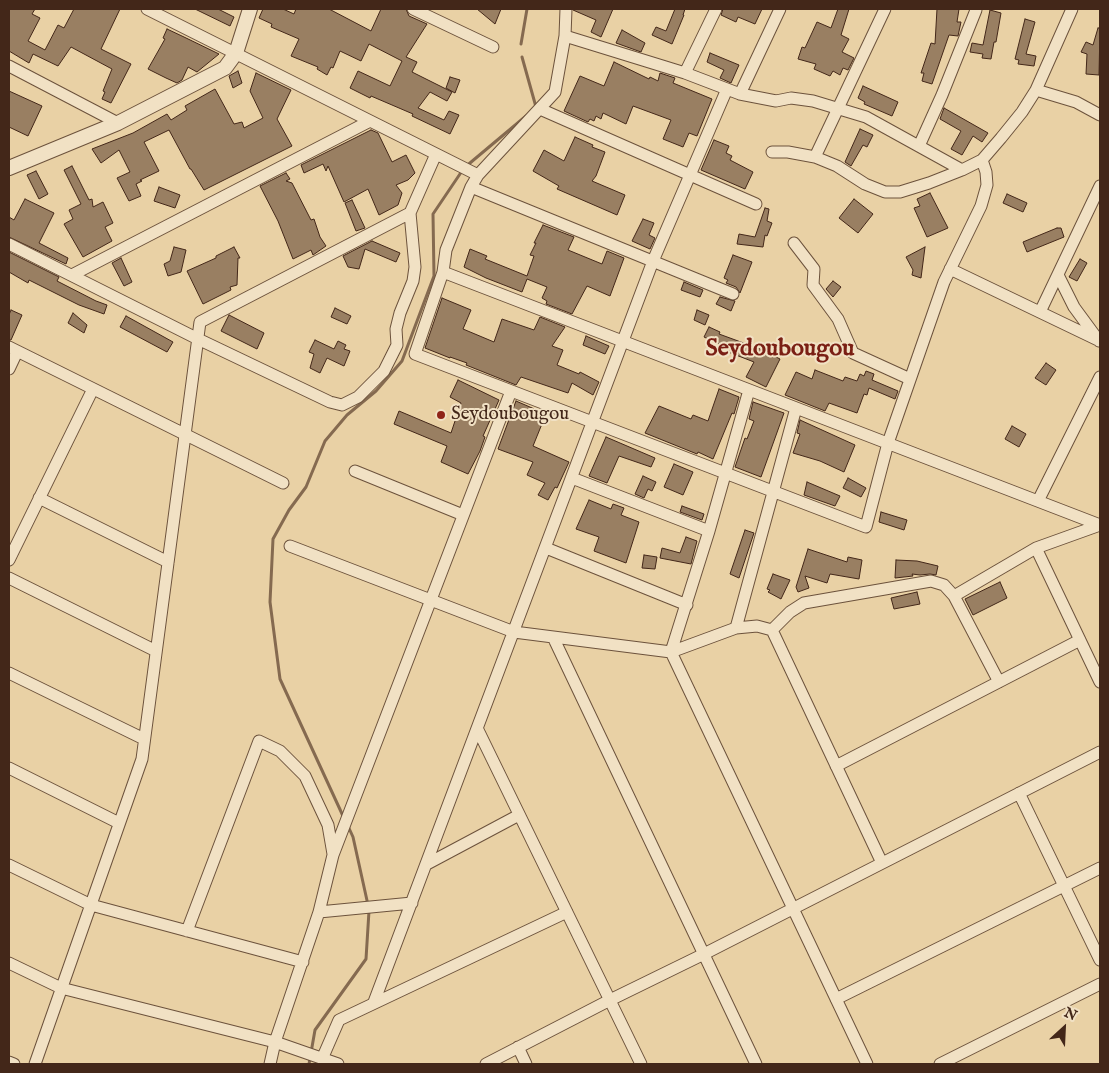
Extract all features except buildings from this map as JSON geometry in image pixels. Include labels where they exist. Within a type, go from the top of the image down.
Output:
[{"type":"street","points":[[147,9],[478,175]]},
{"type":"street","points":[[9,168],[118,123],[225,68],[236,53],[250,9]]},
{"type":"street","points":[[413,9],[492,47]]},
{"type":"street","points":[[566,9],[565,36],[555,92],[478,175],[471,186],[446,250],[443,272],[414,354],[866,528],[888,443],[910,379],[950,269],[981,206],[987,185],[986,172],[982,160]]},
{"type":"street","points":[[685,73],[716,9]]},
{"type":"street","points":[[740,94],[780,9]]},
{"type":"street","points":[[772,152],[788,152],[815,157],[837,166],[866,184],[885,192],[900,192],[962,170],[982,160],[1001,138],[1036,90],[1072,9]]},
{"type":"street","points":[[815,157],[882,10]]},
{"type":"street","points":[[919,146],[976,10]]},
{"type":"street","points":[[565,36],[685,73],[740,94],[776,101],[791,98],[813,101],[866,117],[962,170]]},
{"type":"street","points":[[9,66],[118,123]]},
{"type":"street","points":[[374,1002],[654,261],[727,89]]},
{"type":"street","points":[[1036,90],[1076,102],[1100,115]]},
{"type":"street","points":[[540,109],[756,204]]},
{"type":"street","points":[[72,275],[370,121]]},
{"type":"street","points":[[9,244],[198,339],[330,402],[342,405],[358,396],[384,371],[397,345],[396,329],[400,313],[413,281],[415,267],[410,212],[436,154]]},
{"type":"street","points":[[471,186],[733,294]]},
{"type":"street","points":[[1040,312],[1100,186]]},
{"type":"street","points":[[35,1064],[142,759],[200,322],[410,212]]},
{"type":"street","points":[[794,243],[814,269],[813,285],[838,319],[853,353],[910,379]]},
{"type":"street","points":[[950,269],[1100,341]]},
{"type":"street","points":[[443,272],[1100,525]]},
{"type":"street","points":[[1058,275],[1074,307],[1100,341]]},
{"type":"street","points":[[9,369],[13,350],[284,483]]},
{"type":"street","points":[[1038,501],[1100,377]]},
{"type":"street","points":[[9,560],[93,389]]},
{"type":"street","points":[[749,390],[687,605],[671,652],[867,1064]]},
{"type":"street","points":[[270,1064],[275,1042],[319,912],[333,856],[511,391]]},
{"type":"street","points":[[736,628],[796,408]]},
{"type":"street","points":[[355,471],[463,515]]},
{"type":"street","points":[[572,478],[709,531]]},
{"type":"street","points":[[39,498],[168,562]]},
{"type":"street","points":[[954,596],[1036,548],[1100,525]]},
{"type":"street","points":[[290,546],[514,632],[671,652],[736,628],[757,626],[772,630],[882,863]]},
{"type":"street","points":[[546,548],[687,605]]},
{"type":"street","points":[[1036,548],[1100,682]]},
{"type":"street","points":[[9,578],[156,651]]},
{"type":"street","points":[[772,630],[790,612],[804,603],[931,582],[944,585],[954,596],[999,682]]},
{"type":"street","points":[[553,637],[756,1064]]},
{"type":"street","points":[[836,766],[1080,640]]},
{"type":"street","points":[[9,673],[144,739]]},
{"type":"street","points":[[478,730],[641,1064]]},
{"type":"street","points":[[187,931],[258,741],[280,751],[305,776],[328,825],[333,856]]},
{"type":"street","points":[[486,1064],[1100,752]]},
{"type":"street","points":[[9,768],[119,823]]},
{"type":"street","points":[[1019,793],[1100,960]]},
{"type":"street","points":[[427,864],[519,815]]},
{"type":"street","points":[[9,865],[91,905],[303,962]]},
{"type":"street","points":[[836,998],[1100,868]]},
{"type":"street","points":[[319,912],[412,903]]},
{"type":"street","points":[[322,1059],[339,1020],[567,912]]},
{"type":"street","points":[[9,962],[62,988],[275,1042],[338,1064]]},
{"type":"street","points":[[940,1064],[1100,984]]},
{"type":"street","points":[[518,1047],[526,1064]]},
{"type":"street","points":[[9,1062],[14,1064]]},
{"type":"waterway","points":[[521,44],[527,9]]},
{"type":"waterway","points":[[522,57],[536,107]]},
{"type":"waterway","points":[[343,816],[280,679],[270,602],[273,539],[289,510],[306,487],[325,441],[347,415],[376,391],[402,361],[434,276],[433,214],[464,168],[526,116]]},
{"type":"waterway","points":[[348,826],[353,837],[368,905]]},
{"type":"waterway","points":[[309,1064],[315,1030],[366,959],[369,911]]},
{"type":"place","name":"Seydoubougou","points":[[441,415]]},
{"type":"district","name":"Seydoubougou","points":[[780,350]]}]
